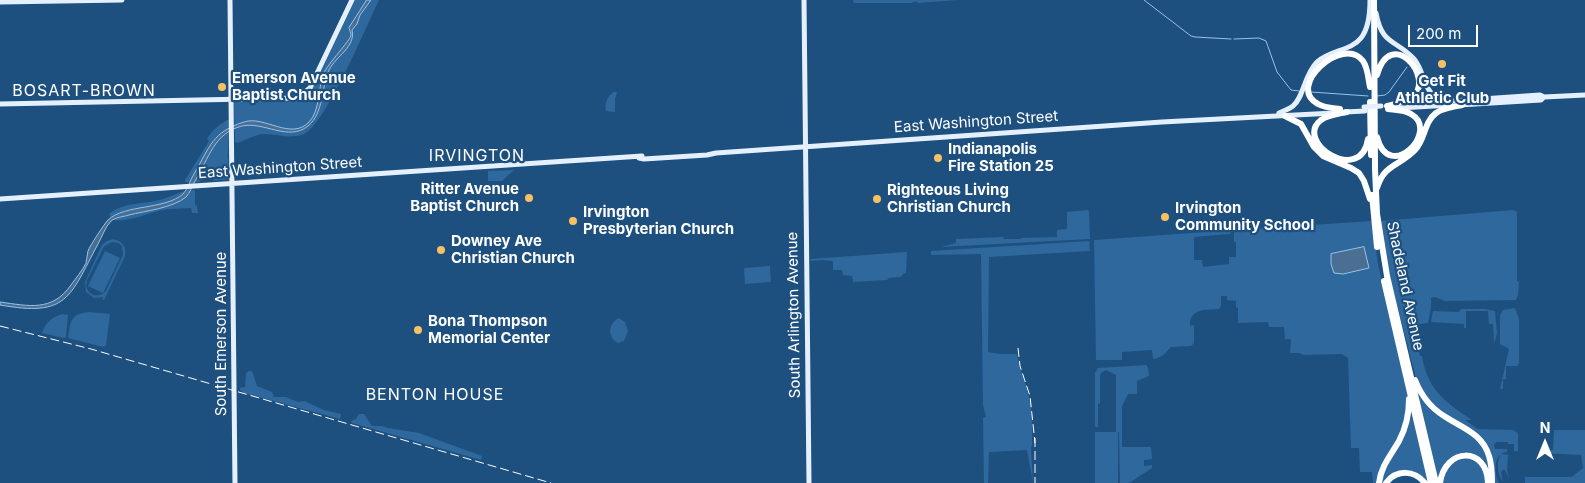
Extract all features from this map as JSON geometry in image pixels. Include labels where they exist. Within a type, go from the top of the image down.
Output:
[{"type":"highway","name":"Shadeland Avenue","points":[[1372,1],[1372,205],[1384,279],[1432,483]]},
{"type":"highway","points":[[1344,110],[1318,104],[1310,95],[1308,88],[1310,80],[1317,69],[1324,63],[1343,54],[1357,56],[1362,60],[1366,68],[1372,86]]},
{"type":"highway","points":[[1372,86],[1380,65],[1388,56],[1396,54],[1404,56],[1414,68],[1419,84],[1416,94],[1406,101],[1384,108]]},
{"type":"highway","points":[[1376,197],[1382,176],[1393,165],[1407,158],[1416,150],[1422,141],[1432,116],[1442,110],[1462,105]]},
{"type":"highway","points":[[1372,121],[1382,150],[1394,156],[1400,156],[1407,152],[1419,137],[1419,122],[1411,114],[1384,108]]},
{"type":"highway","points":[[1344,110],[1324,118],[1315,129],[1317,143],[1323,150],[1335,157],[1350,160],[1361,154],[1367,143],[1372,121]]},
{"type":"highway","points":[[1282,114],[1301,124],[1314,147],[1324,156],[1359,173],[1364,181],[1372,205]]},
{"type":"highway","name":"Shadeland Avenue","points":[[1372,121],[1376,197],[1385,266],[1436,483]]},
{"type":"highway","points":[[1407,360],[1418,388],[1429,403],[1444,416],[1472,432],[1482,442],[1490,459],[1492,483]]},
{"type":"highway","points":[[1378,483],[1383,466],[1404,430],[1410,391]]},
{"type":"highway","points":[[1440,483],[1442,472],[1447,464],[1455,458],[1463,456],[1474,458],[1482,464],[1487,472],[1488,483]]},
{"type":"highway","points":[[1386,483],[1392,477],[1405,472],[1416,475],[1425,483]]},
{"type":"main road","points":[[0,2],[122,0]]},
{"type":"main road","name":"South Emerson Avenue","points":[[230,0],[235,483]]},
{"type":"main road","points":[[0,104],[296,98],[308,91],[352,0]]},
{"type":"main road","name":"South Arlington Avenue","points":[[804,0],[809,483]]},
{"type":"main road","points":[[1372,1],[1379,27],[1385,38],[1413,59],[1420,69],[1426,87],[1431,94],[1441,99],[1452,101]]},
{"type":"main road","points":[[1282,114],[1297,102],[1307,76],[1317,63],[1329,54],[1354,44],[1362,37],[1372,1]]},
{"type":"main road","name":"East Washington Street","points":[[1384,108],[1540,95],[1544,97],[1585,95]]},
{"type":"main road","name":"East Washington Street","points":[[0,199],[561,162],[565,164],[603,160],[707,155],[1239,117],[1242,119],[1344,110],[1541,100],[1544,97]]},
{"type":"shaded area","points":[[355,0],[379,0],[334,94],[313,127],[298,136],[263,134],[237,143],[235,142],[234,102],[286,102],[306,94],[318,78]]},
{"type":"shaded area","points":[[367,0],[371,0],[352,30],[351,41],[329,70],[320,107],[313,121],[308,126],[293,132],[250,125],[233,129],[225,134],[213,148],[186,197],[174,204],[120,217],[111,221],[80,278],[64,299],[53,305],[40,308],[0,305],[0,302],[39,305],[56,300],[64,294],[86,263],[89,249],[108,220],[124,211],[166,203],[183,194],[208,148],[218,136],[233,126],[252,121],[294,129],[302,127],[309,122],[317,106],[323,75],[350,38],[349,28]]},
{"type":"shaded area","points":[[853,0],[958,0],[918,3],[917,1],[911,3],[854,3]]},
{"type":"shaded area","points":[[614,92],[617,92],[615,112],[606,111],[607,100]]},
{"type":"shaded area","points":[[229,120],[227,156],[229,179],[214,181],[208,177],[199,182],[185,182],[209,141],[207,139],[209,136]]},
{"type":"shaded area","points":[[514,170],[502,181],[488,181],[488,171]]},
{"type":"shaded area","points":[[190,190],[195,190],[195,205],[197,206],[198,213],[192,213],[191,208],[168,209],[129,219],[112,220],[166,206],[185,197]]},
{"type":"shaded area","points":[[185,191],[179,197],[162,204],[111,218],[109,214],[122,207],[156,201]]},
{"type":"shaded area","points":[[1088,210],[1090,239],[941,247],[956,243],[956,239],[1057,237],[1057,230],[1067,229],[1067,212]]},
{"type":"shaded area","points":[[1514,210],[1517,212],[1517,281],[1519,282],[1516,300],[1445,301],[1435,297],[1431,298],[1428,323],[1419,324],[1420,329],[1415,330],[1420,356],[1422,356],[1428,378],[1446,401],[1472,420],[1465,420],[1478,429],[1513,430],[1518,433],[1518,451],[1514,451],[1514,444],[1508,444],[1508,442],[1496,442],[1494,445],[1495,449],[1507,449],[1507,452],[1502,453],[1497,460],[1496,474],[1499,483],[1494,483],[1488,449],[1431,404],[1417,382],[1390,278],[1380,221]]},
{"type":"shaded area","points":[[1372,221],[1378,264],[1408,397],[1406,418],[1377,483],[1373,483],[1372,472],[1360,472],[1359,448],[1351,448],[1348,358],[1342,354],[1304,355],[1290,353],[1291,339],[1285,339],[1284,327],[1269,327],[1268,322],[1238,323],[1236,301],[1227,300],[1227,296],[1221,296],[1221,306],[1219,309],[1199,311],[1192,316],[1190,326],[1194,325],[1194,343],[1191,346],[1171,347],[1161,356],[1153,359],[1152,350],[1122,352],[1122,360],[1096,360],[1094,240],[1233,230],[1230,234],[1194,237],[1194,260],[1202,260],[1203,267],[1229,264],[1229,257],[1236,257],[1234,230]]},
{"type":"shaded area","points":[[113,239],[119,241],[124,247],[125,256],[104,300],[102,299],[103,297],[94,298],[86,292],[85,282],[102,245]],"holes":[[[112,242],[122,246],[123,255],[106,291],[99,295],[92,294],[86,286],[87,280],[104,246]]]},
{"type":"shaded area","points":[[1089,241],[1090,251],[989,257],[988,352],[1017,354],[1031,406],[1033,483],[1027,450],[989,452],[988,483],[984,483],[983,418],[986,417],[983,405],[981,254],[931,255],[931,251]]},
{"type":"shaded area","points":[[1364,247],[1369,268],[1343,274],[1334,273],[1331,264],[1331,254]]},
{"type":"shaded area","points":[[105,251],[120,258],[103,293],[88,286]]},
{"type":"shaded area","points":[[907,252],[906,273],[901,277],[889,278],[887,280],[853,282],[852,276],[843,275],[842,270],[833,270],[833,261],[810,261],[811,259]]},
{"type":"shaded area","points":[[770,266],[771,282],[745,284],[744,268]]},
{"type":"shaded area","points":[[1515,308],[1519,319],[1519,363],[1517,366],[1506,366],[1506,379],[1503,379],[1503,389],[1500,389],[1509,349],[1500,344],[1500,315],[1503,310]]},
{"type":"shaded area","points":[[1461,309],[1495,311],[1497,333],[1495,341],[1493,324],[1489,324],[1488,311],[1466,311],[1466,328],[1464,328],[1464,324],[1431,322],[1433,311],[1459,312]]},
{"type":"shaded area","points":[[89,312],[110,314],[106,346],[103,347],[68,338],[72,319]]},
{"type":"shaded area","points":[[62,314],[68,315],[66,337],[42,333],[49,321]]},
{"type":"shaded area","points":[[619,318],[625,322],[628,331],[624,341],[618,343],[612,337],[610,330],[615,320]]},
{"type":"shaded area","points":[[1146,365],[1149,376],[1137,381],[1137,394],[1128,394],[1122,406],[1122,447],[1151,447],[1152,459],[1144,460],[1144,466],[1152,465],[1152,468],[1129,483],[1120,483],[1118,432],[1118,483],[1095,483],[1095,432],[1116,432],[1116,375],[1106,370],[1100,375],[1098,427],[1095,427],[1095,373],[1098,368]]},
{"type":"shaded area","points":[[248,371],[252,371],[257,386],[272,392],[274,397],[286,397],[298,402],[304,401],[324,410],[341,414],[340,419],[244,393],[240,388],[245,387]]},
{"type":"shaded area","points":[[1416,385],[1426,402],[1475,436],[1489,461],[1490,483],[1486,468],[1462,454],[1437,480]]},
{"type":"shaded area","points":[[1412,410],[1429,483],[1412,472],[1385,483],[1380,483]]},
{"type":"shaded area","points":[[359,414],[364,414],[372,426],[419,433],[482,456],[481,460],[352,423],[351,421],[356,419]]},
{"type":"shaded area","points":[[1554,430],[1585,430],[1585,483],[1525,483],[1525,477],[1572,477],[1583,468],[1581,455],[1542,453],[1553,450]]},
{"type":"shaded area","points":[[1501,454],[1509,455],[1507,470],[1509,478],[1504,469],[1501,472],[1503,482],[1499,476],[1498,468],[1498,460]]},
{"type":"shaded area","points":[[1469,458],[1482,465],[1486,483],[1442,483],[1443,477],[1453,461]]},
{"type":"waterway","points":[[1144,0],[1191,36],[1231,39]]},
{"type":"waterway","points":[[1234,39],[1259,38],[1266,41],[1277,72],[1291,90],[1299,91]]},
{"type":"waterway","points":[[1377,96],[1385,95],[1389,92],[1407,67]]},
{"type":"waterway","points":[[1311,92],[1368,96]]},
{"type":"railway","points":[[0,326],[91,349],[551,483]]},
{"type":"railway","points":[[1018,348],[1020,366],[1030,396],[1035,443]]},
{"type":"railway","points":[[1035,438],[1035,483]]},
{"type":"place","name":"Get Fit Athletic Club","points":[[1442,64]]},
{"type":"place","name":"Emerson Avenue Baptist Church","points":[[222,87]]},
{"type":"place","name":"Indianapolis Fire Station 25","points":[[938,158]]},
{"type":"place","name":"Ritter Avenue Baptist Church","points":[[529,198]]},
{"type":"place","name":"Righteous Living Christian Church","points":[[877,199]]},
{"type":"place","name":"Irvington Community School","points":[[1165,217]]},
{"type":"place","name":"Irvington Presbyterian Church","points":[[573,221]]},
{"type":"place","name":"Downey Ave Christian Church","points":[[441,250]]},
{"type":"place","name":"Bona Thompson Memorial Center","points":[[418,330]]},
{"type":"district","name":"BOSART-BROWN","points":[[84,91]]},
{"type":"district","name":"IRVINGTON","points":[[477,156]]},
{"type":"district","name":"BENTON HOUSE","points":[[435,395]]}]
